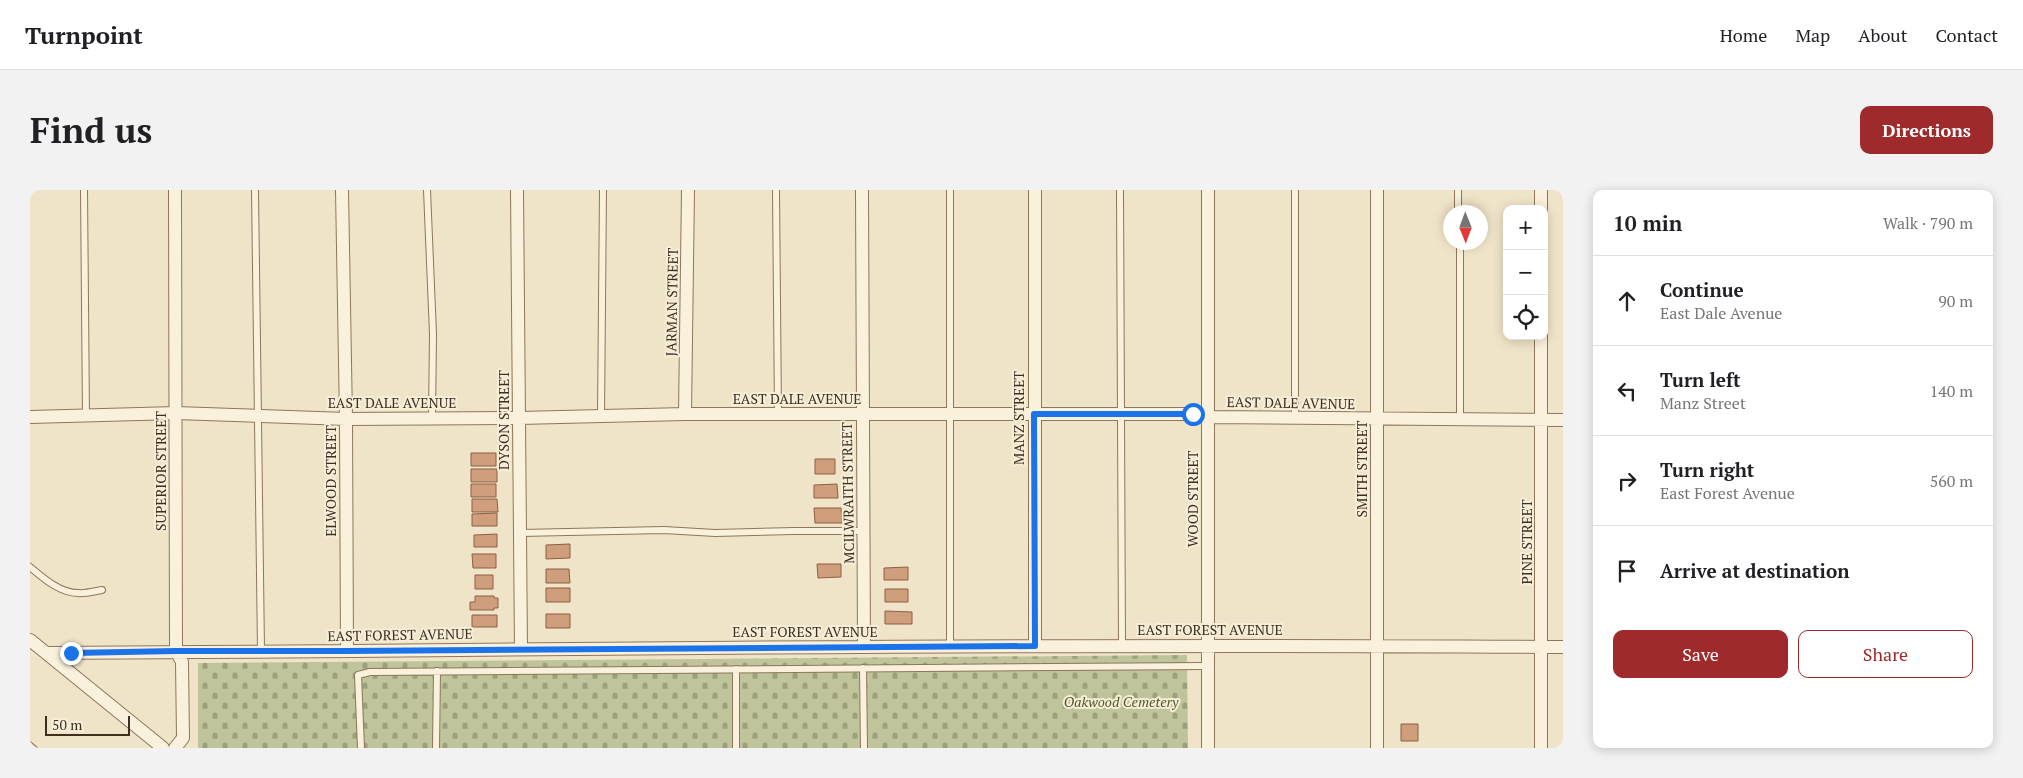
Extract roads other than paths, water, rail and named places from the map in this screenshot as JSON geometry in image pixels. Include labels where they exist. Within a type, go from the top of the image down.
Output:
[{"type":"street","name":"SUPERIOR STREET","points":[[175,190],[176,651],[182,662],[183,738],[175,748]]},
{"type":"street","name":"ELWOOD STREET","points":[[342,190],[346,419],[347,651]]},
{"type":"street","name":"DYSON STREET","points":[[517,190],[521,649]]},
{"type":"street","name":"JARMAN STREET","points":[[685,414],[688,190]]},
{"type":"street","name":"MCILWRAITH STREET","points":[[862,190],[864,647]]},
{"type":"street","name":"MANZ STREET","points":[[1035,190],[1035,646]]},
{"type":"street","name":"WOOD STREET","points":[[1208,190],[1208,748]]},
{"type":"street","name":"SMITH STREET","points":[[1377,190],[1377,748]]},
{"type":"street","points":[[1541,190],[1541,205]]},
{"type":"street","name":"PINE STREET","points":[[1541,340],[1541,748]]},
{"type":"street","name":"EAST DALE AVENUE","points":[[30,417],[176,413],[346,419],[519,418],[685,414],[1193,414],[1208,417],[1563,420]]},
{"type":"street","points":[[30,640],[163,748]]},
{"type":"street","name":"EAST FOREST AVENUE","points":[[47,653],[1209,644],[1563,647]]},
{"type":"lane","points":[[84,190],[86,416]]},
{"type":"lane","points":[[255,190],[261,651]]},
{"type":"lane","points":[[427,190],[433,334],[432,418]]},
{"type":"lane","points":[[601,416],[603,190]]},
{"type":"lane","points":[[776,190],[778,414]]},
{"type":"lane","points":[[950,190],[950,646]]},
{"type":"lane","points":[[1120,190],[1122,645]]},
{"type":"lane","points":[[1295,190],[1295,418]]},
{"type":"lane","points":[[1458,190],[1458,205]]},
{"type":"lane","points":[[1460,250],[1460,420]]},
{"type":"lane","points":[[519,533],[664,530],[716,533],[864,531]]},
{"type":"lane","points":[[30,567],[56,586],[69,592],[79,593],[102,590]]},
{"type":"lane","points":[[361,748],[358,675],[370,672],[1208,666]]},
{"type":"lane","points":[[863,668],[864,748]]},
{"type":"lane","points":[[736,669],[736,748]]},
{"type":"lane","points":[[436,748],[437,671]]},
{"type":"park label","name":"Oakwood Cemetery","points":[[1121,702]]}]
